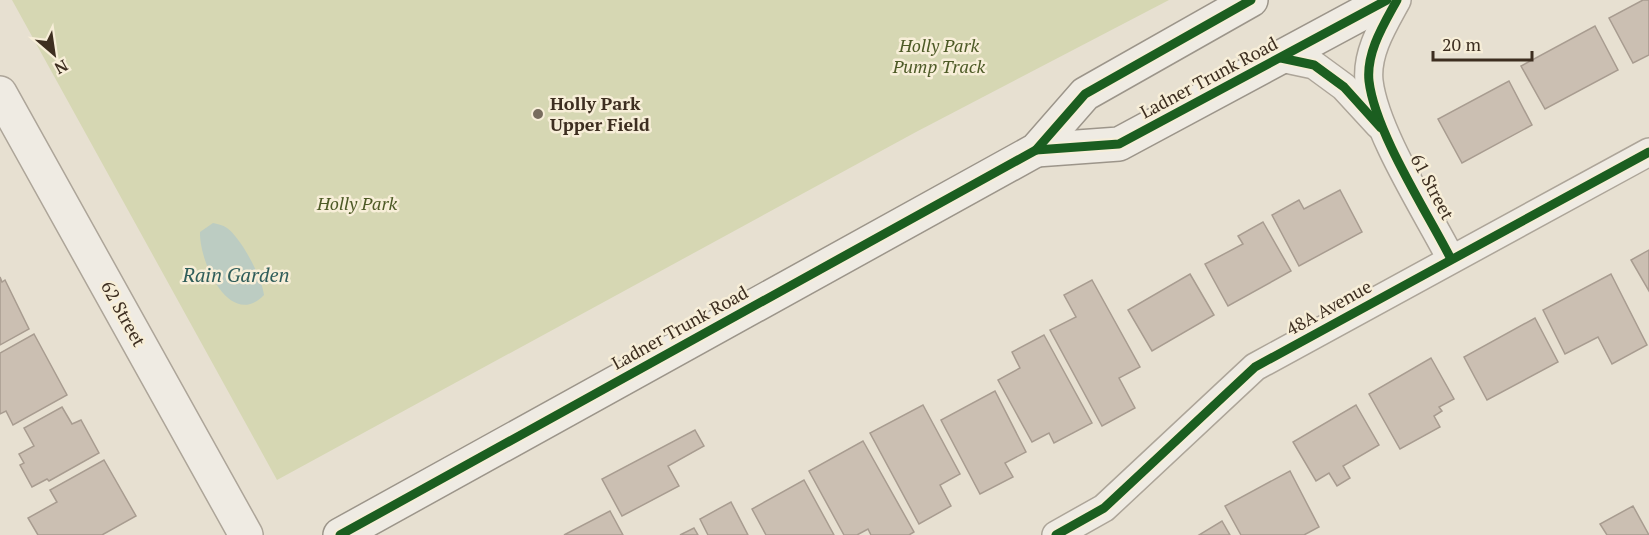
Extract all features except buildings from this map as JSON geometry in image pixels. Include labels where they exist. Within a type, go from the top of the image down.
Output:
[{"type":"main road","name":"Ladner Trunk Road","points":[[340,535],[1036,150],[1085,94],[1251,0]]},
{"type":"main road","name":"Ladner Trunk Road","points":[[1036,150],[1119,144],[1387,0]]},
{"type":"main road","name":"62 Street","points":[[0,93],[246,535]]},
{"type":"street","name":"61 Street","points":[[1397,0],[1375,41],[1369,80],[1383,130],[1451,259]]},
{"type":"street","name":"61 Street","points":[[1281,58],[1314,64],[1344,87],[1383,130]]},
{"type":"street","name":"48A Avenue","points":[[1056,535],[1104,508],[1255,367],[1649,152]]},
{"type":"green space","name":"Holly Park","points":[[12,0],[1169,0],[916,132],[277,480]]},
{"type":"water","name":"Rain Garden","points":[[213,223],[233,233],[255,269],[264,295],[251,304],[240,304],[229,298],[219,288],[211,274],[201,245],[200,232]]},
{"type":"cycle path","points":[[340,535],[1036,150],[1085,94],[1251,0]]},
{"type":"cycle path","points":[[1036,150],[1119,144],[1387,0]]},
{"type":"cycle path","points":[[1397,0],[1370,59],[1369,81],[1373,101],[1403,172],[1451,259]]},
{"type":"cycle path","points":[[1281,58],[1314,65],[1344,87],[1381,128]]},
{"type":"cycle path","points":[[1056,535],[1104,508],[1255,367],[1649,152]]},
{"type":"place","name":"Holly Park Upper Field","points":[[538,114]]},
{"type":"park label","name":"Holly Park Pump Track","points":[[939,56]]}]
